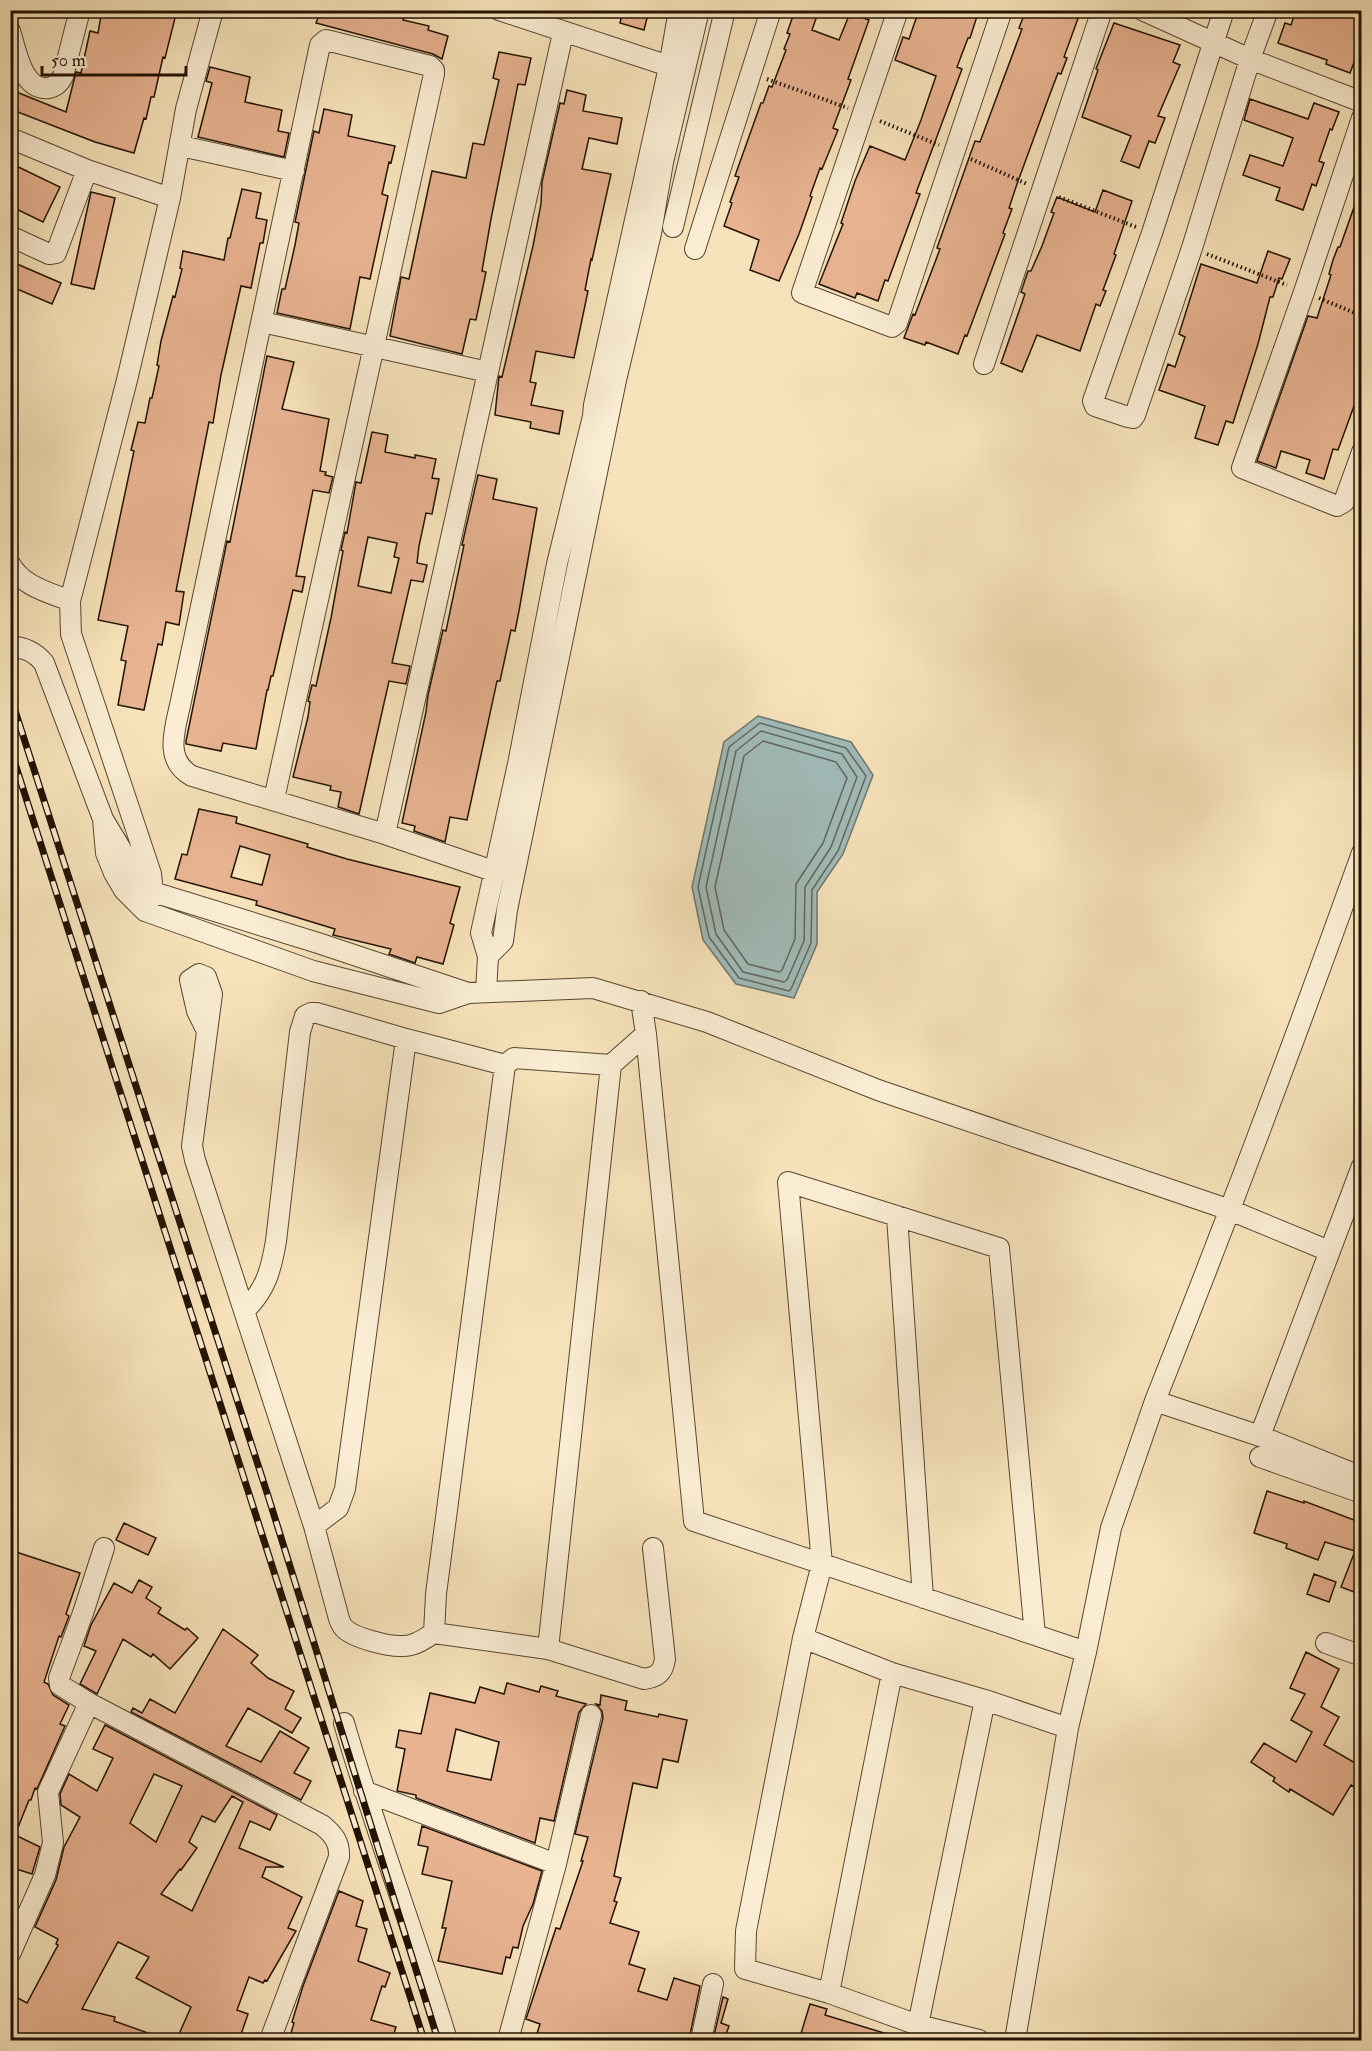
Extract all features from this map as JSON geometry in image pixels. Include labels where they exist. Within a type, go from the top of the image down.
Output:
[{"type":"street","points":[[10,31],[26,77],[33,84],[49,88],[60,82],[63,76],[80,10]]},
{"type":"street","points":[[145,911],[153,892],[151,874],[70,634],[70,601],[127,380],[170,198],[186,109],[213,10]]},
{"type":"street","points":[[499,10],[562,33],[676,69]]},
{"type":"street","points":[[676,69],[679,10]]},
{"type":"street","points":[[477,992],[488,956],[503,942],[557,564],[593,416],[626,258],[676,69],[699,10]]},
{"type":"street","points":[[673,227],[725,10]]},
{"type":"street","points":[[694,249],[771,10]]},
{"type":"street","points":[[898,10],[802,293],[892,327],[897,324],[1002,10]]},
{"type":"street","points":[[984,364],[1102,10]]},
{"type":"street","points":[[1142,10],[1250,59],[1362,102]]},
{"type":"street","points":[[1224,10],[1152,233],[1093,401],[1095,406],[1130,418],[1135,415],[1192,248],[1250,59],[1268,10]]},
{"type":"street","points":[[385,834],[562,33]]},
{"type":"street","points":[[274,799],[434,74],[430,66],[327,40],[322,42],[294,171],[183,696],[173,754],[179,767],[192,776],[385,834],[496,872]]},
{"type":"street","points":[[1362,118],[1242,468],[1340,506],[1344,502],[1362,452]]},
{"type":"street","points":[[10,138],[87,170],[170,198]]},
{"type":"street","points":[[180,146],[294,171]]},
{"type":"street","points":[[10,236],[50,254],[56,253],[87,170]]},
{"type":"street","points":[[262,322],[488,372]]},
{"type":"street","points":[[10,564],[16,574],[32,585],[70,601]]},
{"type":"street","points":[[10,646],[35,652],[44,663],[103,819],[106,853],[153,892],[477,992]]},
{"type":"street","points":[[488,956],[481,933],[496,872],[527,767]]},
{"type":"street","points":[[1015,2040],[1068,1728],[1111,1528],[1155,1401],[1230,1210],[1362,853]]},
{"type":"street","points":[[121,866],[124,890],[145,911],[313,971],[439,1003],[477,992],[593,988],[641,1001],[707,1022],[878,1090],[1230,1210],[1329,1251]]},
{"type":"street","points":[[313,971],[318,943]]},
{"type":"street","points":[[641,1001],[694,1521],[1086,1652]]},
{"type":"street","points":[[244,1311],[263,1288],[272,1265],[302,1020],[307,1014],[317,1013],[505,1065]]},
{"type":"street","points":[[207,1031],[192,1146],[314,1526],[343,1627],[350,1633],[394,1646],[405,1647],[434,1633],[548,1649],[644,1679],[656,1676],[661,1672],[665,1659],[652,1548]]},
{"type":"street","points":[[548,1649],[611,1065],[646,1034]]},
{"type":"street","points":[[314,1526],[338,1508],[345,1489],[406,1039]]},
{"type":"street","points":[[434,1633],[436,1594],[505,1065],[514,1058],[611,1065]]},
{"type":"street","points":[[1260,1436],[1362,1166]]},
{"type":"street","points":[[979,2040],[918,2025],[829,1993],[745,1969],[746,1931],[803,1638],[822,1564],[788,1182],[999,1248],[1035,1635]]},
{"type":"street","points":[[897,1216],[923,1598]]},
{"type":"street","points":[[1155,1401],[1260,1436],[1361,1479]]},
{"type":"street","points":[[1260,1457],[1361,1479]]},
{"type":"street","points":[[104,1548],[58,1680],[60,1685],[89,1703],[322,1825],[332,1834],[338,1844],[339,1857],[270,2040]]},
{"type":"street","points":[[803,1638],[892,1673],[1068,1728]]},
{"type":"street","points":[[1326,1643],[1362,1656]]},
{"type":"street","points":[[829,1993],[892,1673]]},
{"type":"street","points":[[918,2025],[984,1700]]},
{"type":"street","points":[[10,1954],[45,1875],[53,1843],[48,1792],[89,1703]]},
{"type":"street","points":[[508,2040],[556,1864],[591,1715]]},
{"type":"street","points":[[344,1723],[364,1791],[427,1974],[447,2040]]},
{"type":"street","points":[[364,1791],[556,1864]]},
{"type":"street","points":[[701,2040],[713,1984]]},
{"type":"water","points":[[758,716],[851,742],[873,775],[843,854],[817,892],[817,944],[794,998],[736,984],[703,940],[692,887],[724,742]]},
{"type":"building","points":[[105,10],[177,10],[154,97],[151,97],[134,153],[95,142],[10,109],[10,99],[14,91],[66,112],[76,72],[81,73],[90,31],[98,33],[101,16],[104,17]]},
{"type":"building","points":[[321,10],[378,10],[404,18],[403,20],[429,26],[428,30],[448,36],[442,59],[433,54],[316,23]]},
{"type":"building","points":[[623,10],[649,10],[644,30],[620,23]]},
{"type":"building","points":[[795,10],[819,10],[812,30],[839,40],[850,13],[869,20],[848,79],[851,80],[833,128],[838,130],[822,169],[820,168],[799,234],[779,281],[750,270],[759,240],[724,226],[739,177],[735,176],[761,103],[763,103],[769,86],[772,87],[786,50],[784,49],[790,34],[787,33]]},
{"type":"building","points":[[919,10],[979,10],[957,67],[962,69],[916,193],[920,194],[888,281],[885,280],[878,301],[857,293],[855,298],[819,284],[843,224],[841,223],[855,181],[870,146],[905,160],[921,120],[936,76],[895,60],[903,37],[909,39]]},
{"type":"building","points":[[1026,10],[1081,10],[1064,57],[1067,58],[1061,74],[1058,73],[1017,184],[1009,208],[1012,209],[1003,233],[1005,234],[967,336],[965,335],[958,354],[926,342],[925,345],[904,338],[940,249],[937,248],[975,141],[980,142],[1022,29],[1019,28]]},
{"type":"building","points":[[1296,10],[1362,10],[1362,41],[1350,73],[1326,64],[1327,60],[1278,43],[1285,23],[1291,25]]},
{"type":"building","points":[[1114,23],[1180,45],[1173,62],[1180,65],[1158,116],[1165,118],[1155,143],[1149,141],[1139,168],[1121,161],[1131,136],[1082,117],[1098,70],[1096,69]]},
{"type":"building","points":[[499,52],[531,58],[525,85],[518,84],[482,271],[486,272],[476,320],[470,319],[462,354],[390,336],[401,277],[409,279],[432,171],[466,178],[473,143],[484,145],[499,80],[493,78]]},
{"type":"building","points":[[210,67],[250,77],[245,102],[282,110],[278,131],[289,133],[284,157],[198,137],[212,83],[206,81]]},
{"type":"building","points":[[567,90],[586,95],[583,111],[622,118],[617,144],[589,138],[582,169],[611,174],[591,259],[585,290],[588,291],[574,358],[536,351],[530,382],[536,383],[531,405],[563,411],[559,434],[530,428],[531,422],[495,415],[499,376],[502,377],[533,246],[541,204],[542,182],[560,103],[564,104]]},
{"type":"building","points":[[1250,99],[1308,119],[1314,103],[1339,112],[1332,130],[1330,129],[1319,161],[1324,163],[1316,186],[1312,184],[1303,210],[1276,200],[1280,188],[1243,175],[1250,155],[1283,166],[1293,138],[1244,120]]},
{"type":"building","points":[[324,109],[352,115],[348,136],[395,146],[382,194],[388,196],[370,279],[360,277],[350,329],[277,313],[295,245],[299,223],[295,222],[314,131],[319,133]]},
{"type":"building","points":[[10,163],[60,187],[43,222],[10,206]]},
{"type":"building","points":[[242,189],[261,193],[256,218],[267,220],[251,288],[241,286],[213,423],[209,422],[176,591],[184,592],[179,625],[166,622],[162,645],[158,644],[144,710],[118,705],[126,661],[121,660],[128,626],[98,620],[134,451],[131,450],[138,422],[145,423],[150,398],[152,398],[159,366],[157,365],[161,341],[182,269],[180,268],[183,251],[224,260]]},
{"type":"building","points":[[1103,190],[1132,201],[1103,290],[1106,291],[1100,306],[1096,304],[1080,351],[1037,335],[1022,372],[1001,363],[1025,294],[1021,292],[1028,271],[1031,271],[1042,246],[1054,213],[1051,212],[1057,197],[1095,212]]},
{"type":"building","points":[[91,192],[115,198],[94,289],[71,284]]},
{"type":"building","points":[[1359,193],[1362,194],[1362,384],[1338,450],[1333,449],[1324,479],[1306,473],[1310,460],[1281,451],[1276,468],[1257,461],[1308,316],[1317,318],[1331,275],[1329,274],[1333,260],[1340,247]]},
{"type":"building","points":[[1268,251],[1290,259],[1282,279],[1279,278],[1273,297],[1270,297],[1233,423],[1226,421],[1218,445],[1195,438],[1205,406],[1159,390],[1168,364],[1175,367],[1185,337],[1179,334],[1201,264],[1257,283]]},
{"type":"building","points":[[10,261],[61,283],[52,304],[10,286]]},
{"type":"building","points":[[267,356],[294,362],[282,409],[329,419],[320,471],[333,477],[329,493],[313,490],[296,576],[305,577],[302,592],[293,590],[273,676],[271,676],[267,690],[256,749],[223,743],[221,751],[186,744],[186,741],[227,541],[230,542]]},
{"type":"building","points":[[372,432],[388,435],[385,452],[415,458],[415,455],[436,459],[432,478],[439,479],[432,514],[426,513],[417,563],[427,565],[423,582],[411,580],[392,663],[410,666],[406,684],[389,681],[359,814],[338,807],[341,792],[330,790],[331,786],[293,777],[308,717],[310,702],[308,701],[312,685],[316,686],[331,618],[343,551],[341,550],[345,532],[347,533],[356,482],[361,483]],"holes":[[[368,537],[397,543],[394,557],[399,558],[391,593],[358,586]]]},
{"type":"building","points":[[478,475],[497,479],[493,499],[537,508],[515,631],[511,630],[500,681],[497,681],[467,820],[450,817],[445,842],[414,831],[415,826],[402,823],[428,695],[443,630],[446,631]]},
{"type":"building","points":[[199,809],[237,817],[236,823],[308,844],[307,847],[347,859],[460,887],[450,923],[454,925],[443,964],[417,957],[415,963],[389,954],[391,949],[333,935],[335,929],[256,905],[257,901],[175,879],[182,854],[187,855]],"holes":[[[240,846],[270,855],[262,885],[231,877]]]},
{"type":"building","points":[[1267,1491],[1304,1503],[1304,1501],[1362,1523],[1362,1595],[1341,1587],[1355,1551],[1325,1542],[1318,1560],[1286,1548],[1287,1544],[1254,1533]]},
{"type":"building","points":[[124,1523],[156,1538],[148,1555],[116,1540]]},
{"type":"building","points":[[10,1550],[80,1573],[66,1614],[69,1616],[61,1637],[59,1636],[44,1682],[48,1684],[53,1695],[69,1705],[60,1724],[65,1726],[37,1789],[35,1788],[29,1800],[15,1835],[40,1847],[32,1874],[10,1867]]},
{"type":"building","points":[[1314,1574],[1336,1582],[1329,1602],[1307,1594]]},
{"type":"building","points":[[139,1580],[152,1587],[146,1598],[161,1608],[158,1613],[185,1630],[187,1628],[198,1638],[170,1669],[153,1654],[151,1657],[123,1639],[97,1694],[80,1684],[96,1651],[84,1646],[91,1625],[114,1583],[132,1593]]},
{"type":"building","points":[[223,1629],[258,1655],[251,1663],[268,1678],[294,1691],[285,1709],[301,1718],[292,1733],[248,1708],[226,1746],[261,1762],[280,1731],[309,1748],[294,1773],[311,1781],[301,1800],[131,1712],[133,1708],[142,1713],[150,1699],[175,1713]]},
{"type":"building","points":[[1306,1652],[1339,1669],[1321,1707],[1339,1717],[1324,1745],[1362,1767],[1362,1779],[1356,1788],[1351,1785],[1333,1815],[1290,1789],[1289,1792],[1273,1781],[1275,1778],[1251,1762],[1264,1743],[1296,1762],[1312,1732],[1291,1720],[1305,1694],[1290,1688]]},
{"type":"building","points":[[507,1683],[539,1692],[541,1686],[558,1691],[556,1696],[586,1704],[579,1712],[554,1821],[540,1818],[535,1843],[416,1798],[416,1795],[397,1791],[405,1749],[396,1747],[399,1730],[421,1734],[430,1693],[475,1703],[480,1687],[504,1694]],"holes":[[[456,1729],[499,1742],[491,1780],[447,1771]]]},
{"type":"building","points":[[601,1695],[627,1701],[625,1710],[687,1720],[678,1762],[663,1759],[657,1788],[633,1783],[614,1876],[621,1878],[614,1901],[617,1902],[610,1923],[639,1932],[629,1964],[645,1969],[638,1991],[667,2000],[674,1978],[700,1986],[689,2040],[535,2040],[540,2024],[526,2019],[556,1928],[560,1929],[583,1861],[581,1861],[588,1837],[575,1834],[603,1718],[602,1711],[596,1704],[600,1705]]},
{"type":"building","points":[[105,1725],[277,1815],[270,1830],[250,1821],[239,1848],[284,1867],[266,1867],[262,1877],[302,1897],[288,1928],[296,1931],[267,1981],[263,1983],[249,1977],[237,2010],[248,2014],[239,2040],[180,2040],[182,2035],[179,2034],[191,2007],[136,1978],[149,1957],[118,1942],[82,2009],[115,2017],[114,2021],[162,2038],[161,2040],[10,2040],[10,2008],[16,1997],[27,2003],[58,1945],[56,1944],[58,1939],[35,1927],[56,1880],[64,1847],[80,1817],[61,1805],[60,1794],[69,1774],[97,1791],[113,1758],[93,1749]],"holes":[[[154,1774],[182,1786],[156,1842],[130,1823]],[[232,1796],[243,1802],[192,1911],[161,1894],[197,1848],[189,1842],[202,1816],[215,1822]]]},
{"type":"building","points":[[422,1826],[542,1871],[518,1948],[513,1947],[510,1958],[506,1957],[502,1974],[438,1961],[446,1928],[442,1928],[452,1881],[422,1874],[428,1847],[418,1845]]},
{"type":"building","points":[[339,1891],[363,1901],[356,1926],[367,1929],[358,1961],[390,1973],[385,1987],[382,1986],[371,2020],[396,2027],[392,2040],[289,2040],[303,1986]]},
{"type":"building","points":[[723,1997],[728,1999],[721,2023],[729,2026],[724,2040],[713,2040]]},
{"type":"building","points":[[810,2004],[827,2009],[825,2015],[897,2037],[896,2040],[799,2040]]},
{"type":"railway","points":[[10,695],[269,1499],[438,2040]]},
{"type":"railway","points":[[10,748],[424,2040]]}]
